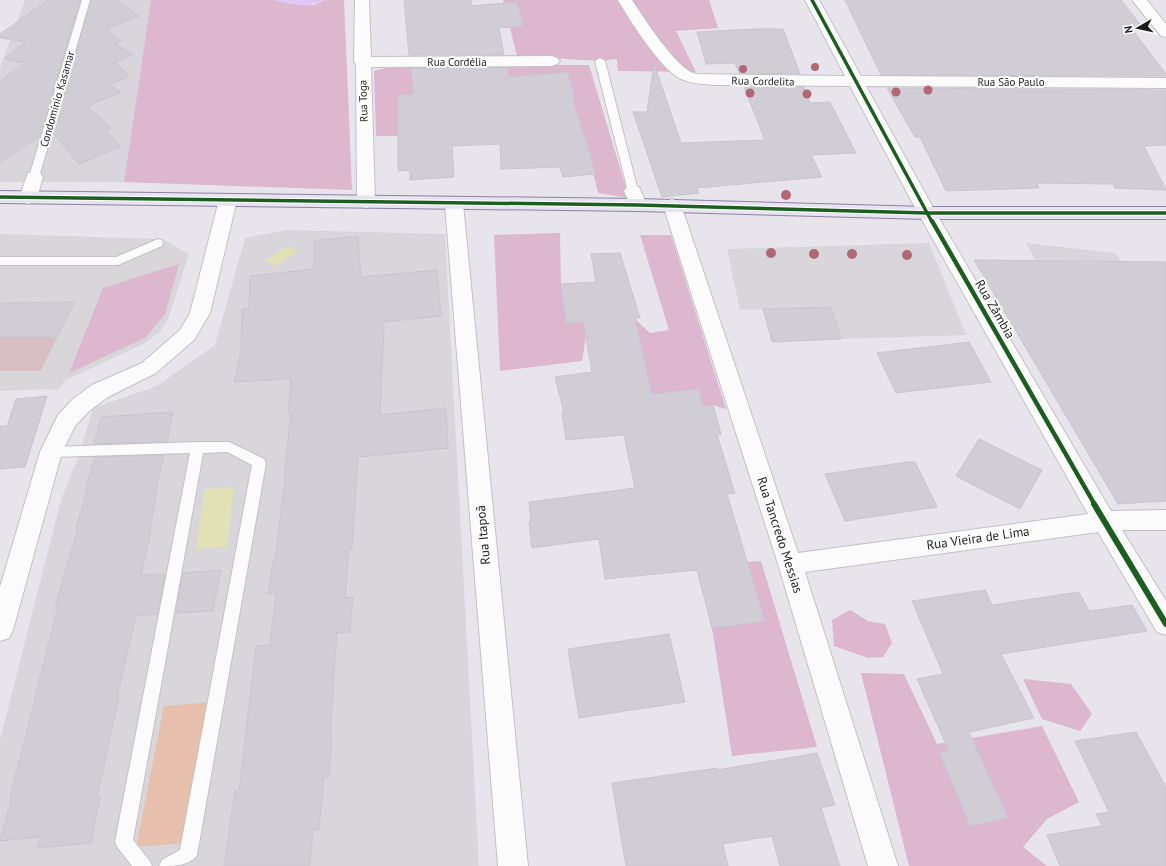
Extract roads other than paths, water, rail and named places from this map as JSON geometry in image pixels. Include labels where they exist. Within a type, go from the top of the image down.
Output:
[{"type":"main road","points":[[0,197],[454,204],[635,198],[672,205],[927,213],[1166,213]]},
{"type":"street","name":"Rua Toga","points":[[362,0],[362,62],[366,202]]},
{"type":"street","name":"Rua Zâmbia","points":[[812,0],[927,213],[1104,521],[1166,624]]},
{"type":"street","points":[[1139,0],[1166,33]]},
{"type":"street","name":"Rua Cordelita","points":[[625,1],[673,67],[684,75],[702,79],[856,82]]},
{"type":"street","name":"Rua Cordélia","points":[[362,62],[552,62]]},
{"type":"street","name":"Rua São Paulo","points":[[856,82],[1166,82]]},
{"type":"street","name":"Condomínio Kasamar","points":[[28,198],[34,176]]},
{"type":"street","points":[[0,630],[51,452],[66,421],[81,405],[100,391],[149,368],[168,353],[186,335],[200,313],[228,200]]},
{"type":"street","name":"Rua Itapoã","points":[[454,204],[513,866]]},
{"type":"street","name":"Rua Tancredo Messias","points":[[672,205],[790,564],[883,866]]},
{"type":"street","name":"Rua Vieira de Lima","points":[[790,564],[1104,521],[1166,520]]},
{"type":"lane","name":"Condomínio Kasamar","points":[[34,176],[86,0]]},
{"type":"lane","points":[[600,61],[635,198]]},
{"type":"lane","points":[[0,261],[118,261],[158,243]]},
{"type":"lane","points":[[143,866],[124,842],[198,447]]},
{"type":"lane","points":[[51,452],[229,447],[259,463],[188,854],[178,862],[168,866]]}]
